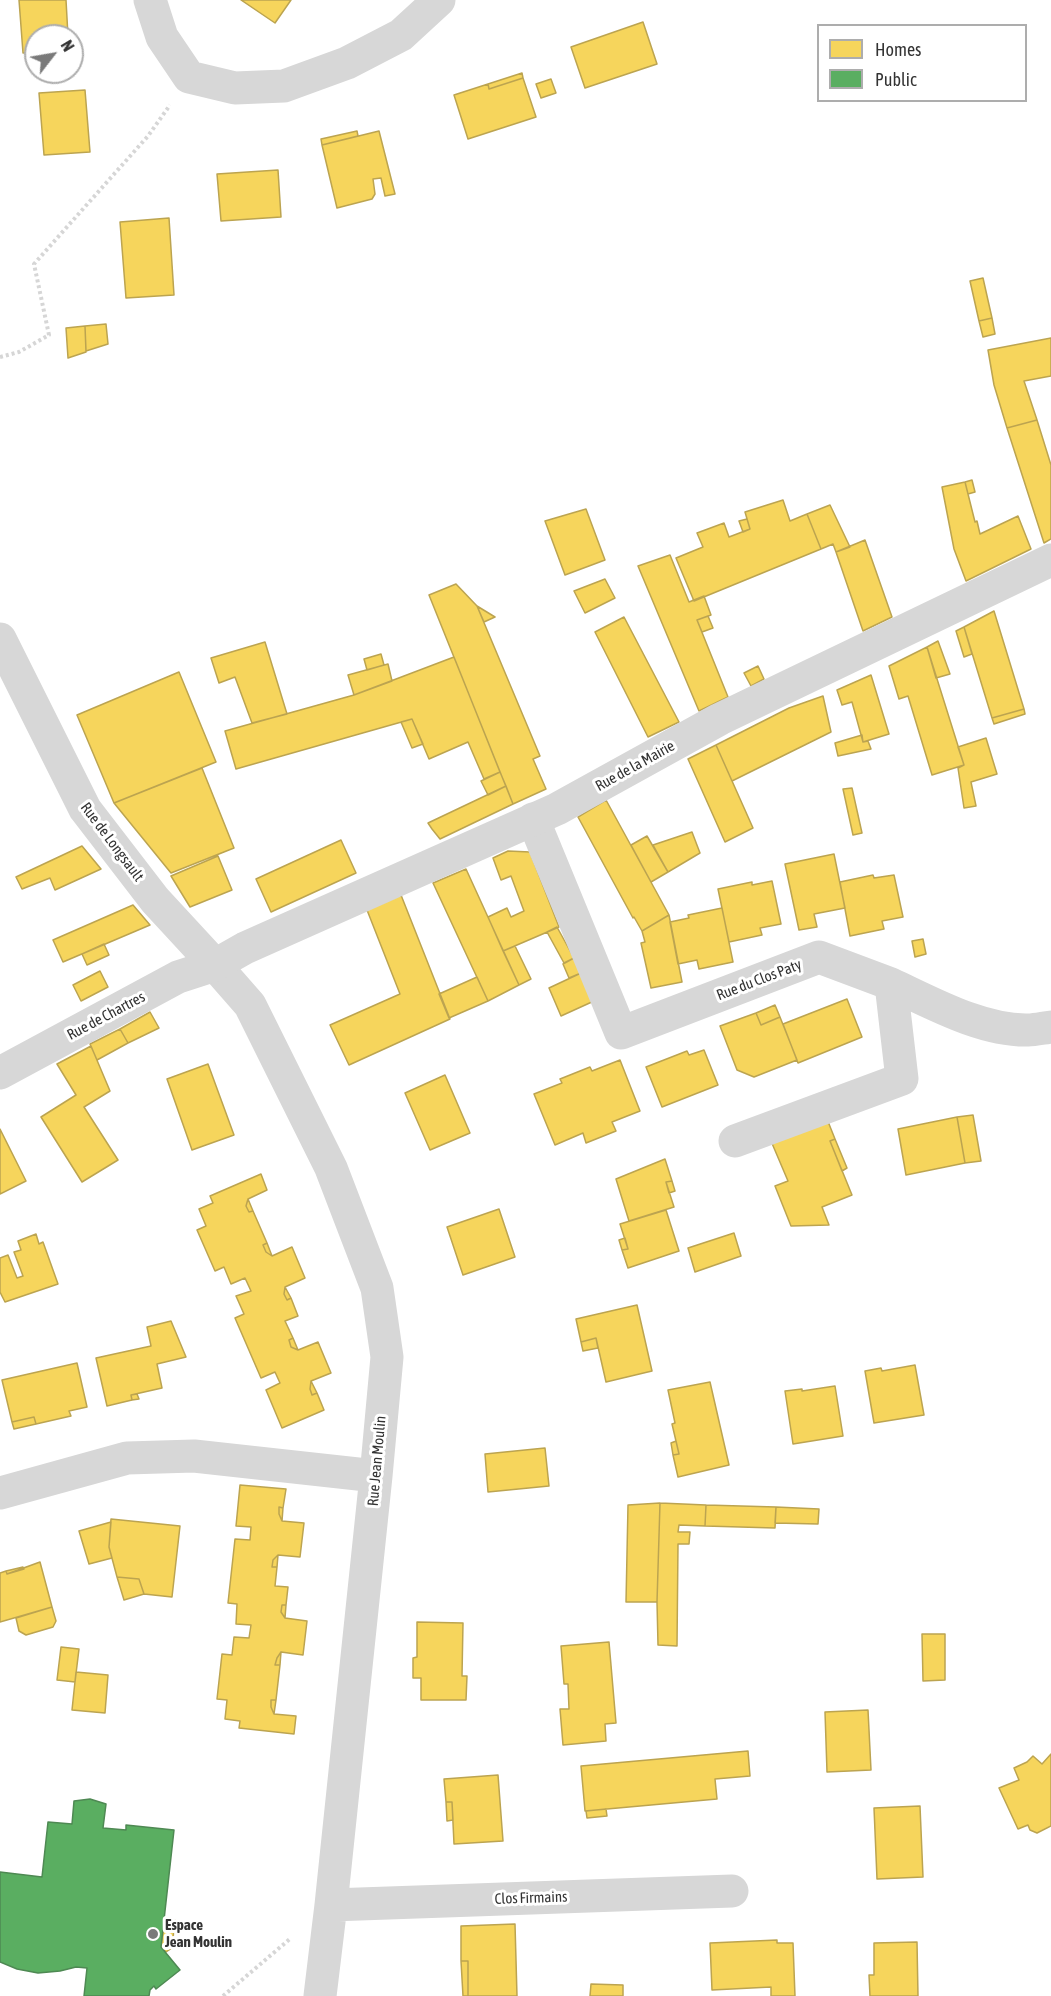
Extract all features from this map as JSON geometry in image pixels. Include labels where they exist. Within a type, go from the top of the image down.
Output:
[{"type":"street","points":[[150,0],[162,37],[189,77],[236,88],[284,86],[347,63],[401,35],[439,0]]},
{"type":"street","name":"Rue de la Mairie","points":[[215,965],[245,948],[556,809],[720,719],[1051,560]]},
{"type":"street","name":"Rue de Longsault","points":[[0,639],[85,808],[155,900],[215,965]]},
{"type":"street","name":"Rue du Clos Paty","points":[[533,819],[621,1033],[819,957],[891,984]]},
{"type":"street","name":"Rue de Chartres","points":[[0,1073],[178,977],[215,965]]},
{"type":"street","name":"Rue Jean Moulin","points":[[215,965],[250,1005],[331,1168],[377,1288],[387,1357],[320,1996]]},
{"type":"street","points":[[891,984],[956,1015],[1001,1027],[1028,1030],[1051,1027]]},
{"type":"street","points":[[735,1142],[902,1079],[891,984]]},
{"type":"street","points":[[0,1493],[127,1458],[194,1456],[376,1476]]},
{"type":"street","name":"Clos Firmains","points":[[331,1905],[732,1891]]},
{"type":"path","points":[[0,357],[19,352],[49,334],[34,264],[148,136],[189,77]]},
{"type":"path","points":[[223,1996],[331,1905]]},
{"type":"building: Homes","points":[[19,0],[66,0],[67,24],[24,24],[23,53]]},
{"type":"building: Homes","points":[[241,0],[291,0],[275,23]]},
{"type":"building: Homes","points":[[643,22],[657,64],[585,88],[571,47]]},
{"type":"building: Homes","points":[[522,73],[523,78],[489,89],[488,84]]},
{"type":"building: Homes","points":[[523,78],[536,117],[468,139],[454,95],[488,84],[489,89]]},
{"type":"building: Homes","points":[[551,79],[556,93],[541,98],[536,84]]},
{"type":"building: Homes","points":[[85,90],[90,152],[44,155],[39,93]]},
{"type":"building: Homes","points":[[357,131],[358,136],[322,145],[321,139]]},
{"type":"building: Homes","points":[[379,131],[395,194],[385,196],[381,178],[373,179],[375,194],[372,199],[337,208],[322,145]]},
{"type":"building: Homes","points":[[278,170],[281,217],[221,221],[217,174]]},
{"type":"building: Homes","points":[[169,218],[174,295],[126,298],[120,222]]},
{"type":"building: Homes","points":[[983,278],[992,318],[979,321],[970,281]]},
{"type":"building: Homes","points":[[992,318],[995,334],[983,337],[979,321]]},
{"type":"building: Homes","points":[[106,324],[108,344],[86,351],[85,326]]},
{"type":"building: Homes","points":[[85,326],[86,352],[68,358],[66,328]]},
{"type":"building: Homes","points":[[1051,338],[1051,376],[1024,381],[1037,420],[1007,428],[994,385],[988,350]]},
{"type":"building: Homes","points":[[1037,420],[1051,465],[1051,539],[1044,543],[1007,428]]},
{"type":"building: Homes","points":[[972,480],[975,492],[968,494],[965,482]]},
{"type":"building: Homes","points":[[965,482],[980,534],[1018,516],[1031,549],[966,581],[954,549],[942,487]]},
{"type":"building: Homes","points":[[783,500],[790,521],[807,514],[821,549],[694,601],[676,558],[703,547],[697,533],[724,523],[729,537],[750,529],[745,512]]},
{"type":"building: Homes","points":[[830,505],[850,547],[836,552],[833,544],[821,549],[807,514]]},
{"type":"building: Homes","points":[[586,509],[605,560],[565,575],[545,521]]},
{"type":"building: Homes","points":[[747,519],[750,529],[743,532],[739,521]]},
{"type":"building: Homes","points":[[865,540],[892,617],[863,631],[836,552]]},
{"type":"building: Homes","points":[[670,555],[689,602],[704,596],[711,615],[697,620],[728,697],[699,711],[638,566]]},
{"type":"building: Homes","points":[[605,579],[615,598],[585,613],[574,591]]},
{"type":"building: Homes","points":[[456,584],[477,606],[540,756],[533,759],[546,789],[513,804],[429,595]]},
{"type":"building: Homes","points":[[477,606],[495,617],[484,622]]},
{"type":"building: Homes","points":[[994,611],[1024,709],[992,718],[964,627]]},
{"type":"building: Homes","points":[[708,616],[713,628],[702,632],[697,620]]},
{"type":"building: Homes","points":[[624,617],[679,722],[648,737],[595,632]]},
{"type":"building: Homes","points":[[964,627],[972,654],[964,657],[956,631]]},
{"type":"building: Homes","points":[[938,641],[950,674],[936,678],[927,647]]},
{"type":"building: Homes","points":[[265,642],[287,714],[252,723],[235,677],[219,683],[211,658]]},
{"type":"building: Homes","points":[[927,647],[964,765],[932,775],[908,696],[899,699],[889,666]]},
{"type":"building: Homes","points":[[381,654],[384,665],[367,670],[364,659]]},
{"type":"building: Homes","points":[[454,657],[500,772],[484,779],[468,742],[429,759],[412,719],[236,769],[225,731],[354,695]]},
{"type":"building: Homes","points":[[388,664],[392,681],[354,695],[348,675]]},
{"type":"building: Homes","points":[[758,666],[764,679],[751,686],[744,673]]},
{"type":"building: Homes","points":[[179,672],[216,762],[114,803],[77,715]]},
{"type":"building: Homes","points":[[871,675],[889,734],[863,742],[852,702],[842,705],[837,690]]},
{"type":"building: Homes","points":[[823,696],[831,732],[732,781],[716,745],[789,708]]},
{"type":"building: Homes","points":[[1024,709],[1025,714],[994,724],[992,718]]},
{"type":"building: Homes","points":[[412,719],[423,744],[412,748],[401,722]]},
{"type":"building: Homes","points":[[862,735],[863,742],[868,741],[871,749],[838,756],[835,743]]},
{"type":"building: Homes","points":[[986,738],[997,774],[971,782],[976,806],[964,808],[958,768],[964,765],[958,747]]},
{"type":"building: Homes","points":[[716,745],[753,828],[725,842],[688,759]]},
{"type":"building: Homes","points":[[202,768],[234,848],[171,873],[114,803]]},
{"type":"building: Homes","points":[[500,772],[506,786],[488,795],[481,781]]},
{"type":"building: Homes","points":[[506,786],[513,804],[440,839],[428,823]]},
{"type":"building: Homes","points":[[852,788],[862,833],[853,835],[843,789]]},
{"type":"building: Homes","points":[[606,800],[669,915],[642,931],[578,817]]},
{"type":"building: Homes","points":[[692,832],[700,853],[668,872],[653,845]]},
{"type":"building: Homes","points":[[647,836],[668,872],[651,882],[631,845]]},
{"type":"building: Homes","points":[[341,840],[356,873],[271,912],[256,879]]},
{"type":"building: Homes","points":[[82,846],[101,869],[55,890],[50,878],[22,889],[16,877]]},
{"type":"building: Homes","points":[[508,851],[530,852],[559,927],[503,951],[488,917],[507,908],[511,917],[524,911],[511,876],[501,880],[493,858]]},
{"type":"building: Homes","points":[[834,854],[845,908],[814,914],[817,927],[799,930],[785,864]]},
{"type":"building: Homes","points":[[218,856],[232,890],[190,907],[171,876]]},
{"type":"building: Homes","points":[[466,869],[519,985],[488,1001],[433,883]]},
{"type":"building: Homes","points":[[873,875],[874,878],[894,875],[903,917],[882,921],[884,929],[850,936],[840,882]]},
{"type":"building: Homes","points":[[772,881],[781,924],[760,928],[762,935],[729,942],[718,889],[752,882],[752,885]]},
{"type":"building: Homes","points":[[401,895],[450,1019],[349,1065],[330,1025],[400,994],[367,910]]},
{"type":"building: Homes","points":[[133,905],[150,925],[63,962],[53,940]]},
{"type":"building: Homes","points":[[722,908],[733,962],[699,969],[697,960],[678,964],[670,922],[689,918],[688,915]]},
{"type":"building: Homes","points":[[669,915],[682,982],[651,988],[641,943],[645,942],[642,931]]},
{"type":"building: Homes","points":[[557,927],[574,958],[564,963],[547,932]]},
{"type":"building: Homes","points":[[923,939],[926,954],[915,957],[912,941]]},
{"type":"building: Homes","points":[[104,944],[109,955],[87,965],[82,954]]},
{"type":"building: Homes","points":[[515,946],[531,979],[519,985],[503,951]]},
{"type":"building: Homes","points":[[574,958],[581,973],[569,978],[563,964]]},
{"type":"building: Homes","points":[[100,971],[108,987],[81,1001],[73,985]]},
{"type":"building: Homes","points":[[581,973],[594,1001],[561,1016],[549,988]]},
{"type":"building: Homes","points":[[477,977],[488,1001],[449,1018],[439,994]]},
{"type":"building: Homes","points":[[847,999],[862,1037],[798,1063],[783,1024]]},
{"type":"building: Homes","points":[[775,1005],[780,1017],[761,1025],[756,1013]]},
{"type":"building: Homes","points":[[150,1012],[159,1028],[128,1043],[120,1029]]},
{"type":"building: Homes","points":[[756,1013],[761,1025],[780,1017],[797,1060],[754,1077],[737,1070],[720,1026]]},
{"type":"building: Homes","points":[[120,1029],[128,1043],[97,1060],[90,1044]]},
{"type":"building: Homes","points":[[91,1046],[110,1091],[84,1107],[118,1160],[82,1182],[41,1117],[76,1095],[57,1064]]},
{"type":"building: Homes","points":[[704,1050],[718,1085],[662,1107],[646,1067],[687,1051],[689,1055]]},
{"type":"building: Homes","points":[[620,1060],[640,1111],[612,1122],[616,1131],[586,1143],[583,1133],[555,1145],[534,1094],[562,1083],[560,1079],[590,1067],[592,1071]]},
{"type":"building: Homes","points":[[208,1064],[234,1135],[192,1150],[167,1079]]},
{"type":"building: Homes","points":[[445,1075],[470,1133],[430,1150],[405,1093]]},
{"type":"building: Homes","points":[[973,1115],[981,1161],[965,1163],[957,1117]]},
{"type":"building: Homes","points":[[957,1117],[965,1163],[906,1175],[898,1129]]},
{"type":"building: Homes","points":[[827,1119],[835,1139],[830,1141],[852,1195],[822,1207],[829,1225],[791,1226],[775,1186],[788,1181],[771,1141]]},
{"type":"building: Homes","points":[[0,1129],[26,1181],[0,1194]]},
{"type":"building: Homes","points":[[835,1139],[847,1168],[842,1171],[830,1141]]},
{"type":"building: Homes","points":[[665,1159],[672,1181],[666,1182],[674,1207],[629,1221],[616,1179]]},
{"type":"building: Homes","points":[[261,1174],[267,1190],[248,1199],[246,1206],[249,1212],[253,1211],[267,1243],[263,1245],[266,1252],[272,1256],[292,1247],[305,1278],[285,1287],[284,1294],[287,1300],[291,1298],[298,1316],[285,1321],[293,1338],[289,1340],[291,1347],[298,1350],[318,1342],[331,1373],[311,1381],[312,1395],[317,1393],[324,1410],[282,1428],[266,1390],[280,1383],[275,1372],[261,1378],[235,1318],[244,1314],[236,1296],[251,1291],[245,1278],[231,1284],[224,1267],[215,1271],[197,1230],[206,1226],[199,1209],[213,1203],[210,1196]]},
{"type":"building: Homes","points":[[672,1181],[675,1191],[669,1193],[666,1182]]},
{"type":"building: Homes","points":[[248,1199],[253,1211],[249,1212],[246,1206]]},
{"type":"building: Homes","points":[[499,1209],[515,1257],[463,1275],[447,1227]]},
{"type":"building: Homes","points":[[666,1210],[679,1251],[628,1268],[622,1250],[628,1249],[620,1224]]},
{"type":"building: Homes","points":[[734,1233],[741,1256],[695,1272],[688,1248]]},
{"type":"building: Homes","points":[[36,1234],[39,1244],[43,1242],[58,1284],[5,1302],[0,1292],[0,1258],[8,1255],[17,1278],[23,1276],[14,1252],[21,1250],[18,1241]]},
{"type":"building: Homes","points":[[625,1238],[628,1249],[622,1250],[619,1240]]},
{"type":"building: Homes","points":[[267,1243],[272,1256],[266,1252],[263,1245]]},
{"type":"building: Homes","points":[[285,1287],[291,1298],[287,1300],[284,1294]]},
{"type":"building: Homes","points":[[637,1305],[652,1371],[606,1382],[596,1338],[581,1342],[576,1319]]},
{"type":"building: Homes","points":[[171,1321],[186,1357],[157,1364],[162,1388],[131,1395],[132,1400],[107,1406],[96,1358],[151,1346],[147,1327]]},
{"type":"building: Homes","points":[[293,1338],[298,1350],[291,1347],[289,1340]]},
{"type":"building: Homes","points":[[596,1338],[598,1348],[583,1351],[581,1342]]},
{"type":"building: Homes","points":[[77,1363],[87,1407],[69,1411],[71,1416],[36,1424],[34,1417],[12,1422],[2,1380]]},
{"type":"building: Homes","points":[[915,1365],[924,1415],[874,1423],[865,1371],[881,1368],[882,1371]]},
{"type":"building: Homes","points":[[311,1381],[317,1393],[312,1395],[310,1389]]},
{"type":"building: Homes","points":[[710,1382],[729,1465],[678,1477],[673,1455],[679,1454],[672,1424],[675,1423],[668,1390]]},
{"type":"building: Homes","points":[[835,1386],[843,1436],[793,1444],[785,1391]]},
{"type":"building: Homes","points":[[137,1394],[139,1399],[132,1400],[131,1395]]},
{"type":"building: Homes","points":[[34,1417],[36,1424],[14,1429],[12,1422]]},
{"type":"building: Homes","points":[[676,1441],[679,1454],[673,1455],[671,1443]]},
{"type":"building: Homes","points":[[545,1448],[549,1486],[488,1492],[485,1454]]},
{"type":"building: Homes","points":[[240,1485],[286,1489],[283,1508],[279,1507],[282,1521],[304,1523],[300,1557],[278,1555],[273,1560],[272,1567],[277,1567],[275,1586],[288,1587],[286,1605],[282,1605],[281,1612],[285,1618],[307,1621],[303,1655],[281,1652],[275,1665],[280,1665],[276,1700],[271,1700],[271,1707],[274,1714],[296,1716],[294,1734],[239,1728],[240,1721],[225,1719],[227,1700],[217,1699],[222,1654],[232,1655],[234,1637],[249,1638],[251,1625],[236,1624],[237,1604],[228,1603],[235,1539],[250,1540],[251,1527],[236,1526]]},
{"type":"building: Homes","points":[[660,1503],[706,1505],[705,1526],[679,1525],[678,1532],[690,1532],[689,1544],[678,1544],[677,1646],[658,1645]]},
{"type":"building: Homes","points":[[660,1503],[657,1602],[626,1602],[628,1505]]},
{"type":"building: Homes","points":[[706,1505],[776,1507],[775,1528],[705,1526]]},
{"type":"building: Homes","points":[[279,1507],[283,1508],[282,1521],[279,1514]]},
{"type":"building: Homes","points":[[776,1507],[819,1509],[818,1524],[775,1523]]},
{"type":"building: Homes","points":[[111,1519],[180,1526],[172,1597],[144,1594],[139,1579],[117,1577],[109,1547]]},
{"type":"building: Homes","points":[[111,1522],[109,1547],[112,1558],[89,1564],[79,1531]]},
{"type":"building: Homes","points":[[278,1555],[277,1567],[272,1567],[273,1560]]},
{"type":"building: Homes","points":[[40,1562],[52,1607],[0,1622],[0,1573],[6,1571],[7,1574]]},
{"type":"building: Homes","points":[[23,1567],[24,1569],[7,1574],[6,1571]]},
{"type":"building: Homes","points":[[117,1577],[139,1579],[144,1594],[124,1600]]},
{"type":"building: Homes","points":[[282,1605],[286,1605],[285,1618],[281,1612]]},
{"type":"building: Homes","points":[[52,1607],[56,1621],[53,1627],[26,1635],[19,1631],[16,1618]]},
{"type":"building: Homes","points":[[417,1622],[463,1623],[462,1676],[467,1676],[466,1700],[421,1700],[421,1678],[413,1678],[413,1658],[417,1657]]},
{"type":"building: Homes","points":[[922,1634],[945,1634],[945,1680],[923,1681]]},
{"type":"building: Homes","points":[[609,1642],[616,1723],[605,1724],[606,1741],[563,1745],[560,1709],[569,1709],[568,1684],[564,1684],[561,1646]]},
{"type":"building: Homes","points":[[61,1647],[79,1649],[75,1682],[57,1680]]},
{"type":"building: Homes","points":[[281,1652],[280,1665],[275,1665],[277,1658]]},
{"type":"building: Homes","points":[[76,1672],[108,1675],[105,1713],[72,1710]]},
{"type":"building: Homes","points":[[271,1700],[276,1700],[274,1714],[271,1707]]},
{"type":"building: Homes","points":[[868,1710],[871,1770],[827,1772],[825,1712]]},
{"type":"building: Homes","points":[[748,1751],[750,1776],[715,1779],[717,1799],[585,1811],[581,1766]]},
{"type":"building: Homes","points":[[1051,1754],[1051,1826],[1037,1833],[1030,1830],[1028,1825],[1018,1829],[999,1788],[1019,1780],[1014,1768],[1027,1762],[1033,1756],[1042,1764]]},
{"type":"building: Homes","points":[[498,1775],[503,1841],[454,1844],[452,1802],[446,1802],[444,1779]]},
{"type":"building: Homes","points":[[446,1802],[452,1802],[453,1820],[447,1821]]},
{"type":"building: Homes","points":[[920,1806],[923,1877],[877,1879],[874,1808]]},
{"type":"building: Homes","points":[[606,1809],[607,1816],[587,1818],[586,1811]]},
{"type":"building: Homes","points":[[165,1918],[175,1920],[172,1948],[166,1952],[161,1947]]},
{"type":"building: Homes","points":[[515,1924],[517,1996],[468,1996],[468,1961],[461,1961],[461,1926]]},
{"type":"building: Homes","points":[[777,1940],[777,1943],[793,1943],[795,1996],[771,1996],[771,1987],[712,1990],[710,1943]]},
{"type":"building: Homes","points":[[917,1942],[918,1996],[870,1996],[869,1975],[874,1975],[874,1943]]},
{"type":"building: Homes","points":[[461,1961],[468,1961],[468,1996],[463,1996]]},
{"type":"building: Homes","points":[[591,1984],[623,1985],[623,1996],[590,1996]]},
{"type":"building: Public","points":[[90,1799],[106,1804],[103,1828],[126,1830],[126,1825],[174,1830],[161,1947],[180,1970],[156,1989],[154,1986],[149,1996],[84,1996],[87,1968],[76,1967],[38,1973],[17,1969],[0,1962],[0,1872],[42,1877],[48,1822],[72,1824],[74,1801]]},
{"type":"place","name":"Espace Jean Moulin","points":[[153,1934]]}]
